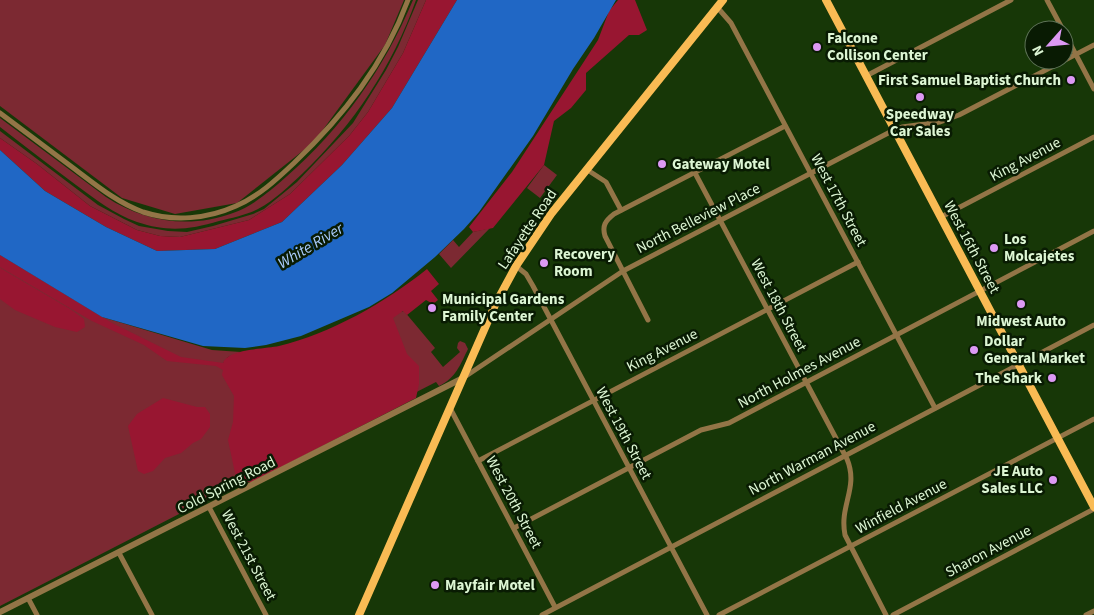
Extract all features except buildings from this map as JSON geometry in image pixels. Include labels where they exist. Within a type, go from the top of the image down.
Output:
[{"type":"main road","name":"Lafayette Road","points":[[359,615],[495,306],[516,266],[541,227],[722,0]]},
{"type":"main road","name":"West 16th Street","points":[[826,0],[1094,508]]},
{"type":"street","points":[[0,113],[125,204],[143,212],[162,216],[190,218],[215,214],[241,204],[262,191],[324,134],[358,94],[378,63],[394,34],[408,0]]},
{"type":"street","points":[[866,76],[1012,0]]},
{"type":"street","points":[[1048,0],[1058,20]]},
{"type":"street","name":"West 17th Street","points":[[717,7],[730,23],[935,408]]},
{"type":"street","name":"North Belleview Place","points":[[463,378],[623,271],[894,130],[902,127],[938,122],[962,114],[1094,45]]},
{"type":"street","points":[[1074,50],[1094,89]]},
{"type":"street","points":[[648,320],[605,236],[604,226],[606,221],[621,210],[785,126]]},
{"type":"street","name":"King Avenue","points":[[941,217],[1094,137]]},
{"type":"street","points":[[586,170],[606,182],[621,210]]},
{"type":"street","name":"West 18th Street","points":[[695,173],[849,464],[850,492],[843,513],[845,535],[886,615]]},
{"type":"street","name":"North Holmes Avenue","points":[[514,528],[700,430],[729,423],[1094,231]]},
{"type":"street","name":"King Avenue","points":[[478,461],[858,262]]},
{"type":"street","name":"West 19th Street","points":[[516,266],[529,277],[707,615]]},
{"type":"street","name":"North Warman Avenue","points":[[542,615],[1094,324]]},
{"type":"street","name":"Cold Spring Road","points":[[0,612],[463,378]]},
{"type":"street","name":"West 20th Street","points":[[450,408],[555,607]]},
{"type":"street","name":"Winfield Avenue","points":[[719,615],[1094,419]]},
{"type":"street","name":"West 21st Street","points":[[209,507],[266,615]]},
{"type":"street","name":"Sharon Avenue","points":[[893,615],[1094,508]]},
{"type":"street","points":[[119,553],[152,615]]},
{"type":"street","points":[[28,598],[37,615]]},
{"type":"street","points":[[1086,615],[1094,610]]},
{"type":"shaded area","points":[[0,0],[404,0],[385,45],[314,142],[237,203],[175,214],[122,198],[0,106]]},
{"type":"shaded area","points":[[413,0],[416,0],[406,25],[383,71],[370,93],[339,135],[287,188],[264,205],[244,215],[178,229],[137,222],[120,215],[98,201],[0,127],[0,118],[106,197],[121,206],[152,217],[184,222],[217,218],[240,210],[267,193],[306,158],[343,118],[360,96],[389,50]]},
{"type":"shaded area","points":[[418,0],[426,0],[403,53],[368,112],[349,136],[290,194],[249,220],[180,237],[160,236],[137,230],[90,206],[37,164],[0,138],[0,131],[98,205],[139,226],[187,232],[253,214],[264,209],[297,182],[353,123],[386,70]]},
{"type":"shaded area","points":[[426,0],[457,0],[392,108],[342,165],[282,222],[215,249],[157,251],[106,227],[45,191],[0,150],[0,138],[37,164],[90,206],[137,230],[160,236],[180,237],[249,220],[290,194],[349,136],[368,112],[403,53]]},
{"type":"shaded area","points":[[618,0],[635,0],[647,30],[639,35],[629,35],[586,73],[586,90],[571,108],[554,121],[544,165],[493,228],[473,232],[469,227],[512,172],[598,40],[609,11]]},
{"type":"shaded area","points":[[544,165],[557,175],[540,198],[527,188]]},
{"type":"shaded area","points":[[490,228],[451,268],[439,254],[453,240],[459,247],[473,232]]},
{"type":"shaded area","points":[[0,255],[102,317],[212,350],[241,352],[228,357],[223,363],[404,311],[435,348],[431,352],[443,367],[460,352],[457,348],[460,341],[465,343],[468,349],[454,375],[445,383],[439,386],[436,382],[0,606]]},
{"type":"shaded area","points":[[0,255],[112,323],[181,357],[223,363],[226,358],[239,352],[279,346],[318,334],[376,305],[427,269],[439,284],[431,291],[438,300],[433,304],[426,300],[407,315],[403,311],[393,318],[407,354],[419,366],[419,384],[416,398],[252,482],[241,483],[235,473],[228,440],[233,422],[234,396],[222,375],[223,370],[216,366],[167,361],[144,345],[92,321],[0,267]]},
{"type":"shaded area","points":[[0,268],[70,309],[84,319],[85,327],[77,332],[55,327],[15,310],[0,299]]},
{"type":"shaded area","points":[[163,398],[197,407],[205,407],[210,414],[210,427],[201,439],[181,453],[165,458],[153,471],[144,474],[138,471],[128,426],[137,414]]},
{"type":"water","name":"White River","points":[[457,0],[616,0],[533,136],[479,212],[435,257],[392,293],[369,307],[301,336],[266,345],[245,348],[203,346],[102,317],[0,255],[0,150],[45,191],[106,227],[157,251],[215,249],[282,222],[342,165],[392,108]]},
{"type":"place","name":"Falcone Collison Center","points":[[817,47]]},
{"type":"place","name":"First Samuel Baptist Church","points":[[1071,80]]},
{"type":"place","name":"Speedway Car Sales","points":[[920,97]]},
{"type":"place","name":"Gateway Motel","points":[[662,164]]},
{"type":"place","name":"Los Molcajetes","points":[[994,248]]},
{"type":"place","name":"Recovery Room","points":[[544,263]]},
{"type":"place","name":"Midwest Auto","points":[[1021,304]]},
{"type":"place","name":"Municipal Gardens Family Center","points":[[432,308]]},
{"type":"place","name":"Dollar General Market","points":[[974,350]]},
{"type":"place","name":"The Shark","points":[[1052,378]]},
{"type":"place","name":"JE Auto Sales LLC","points":[[1053,480]]},
{"type":"place","name":"Mayfair Motel","points":[[435,585]]}]
